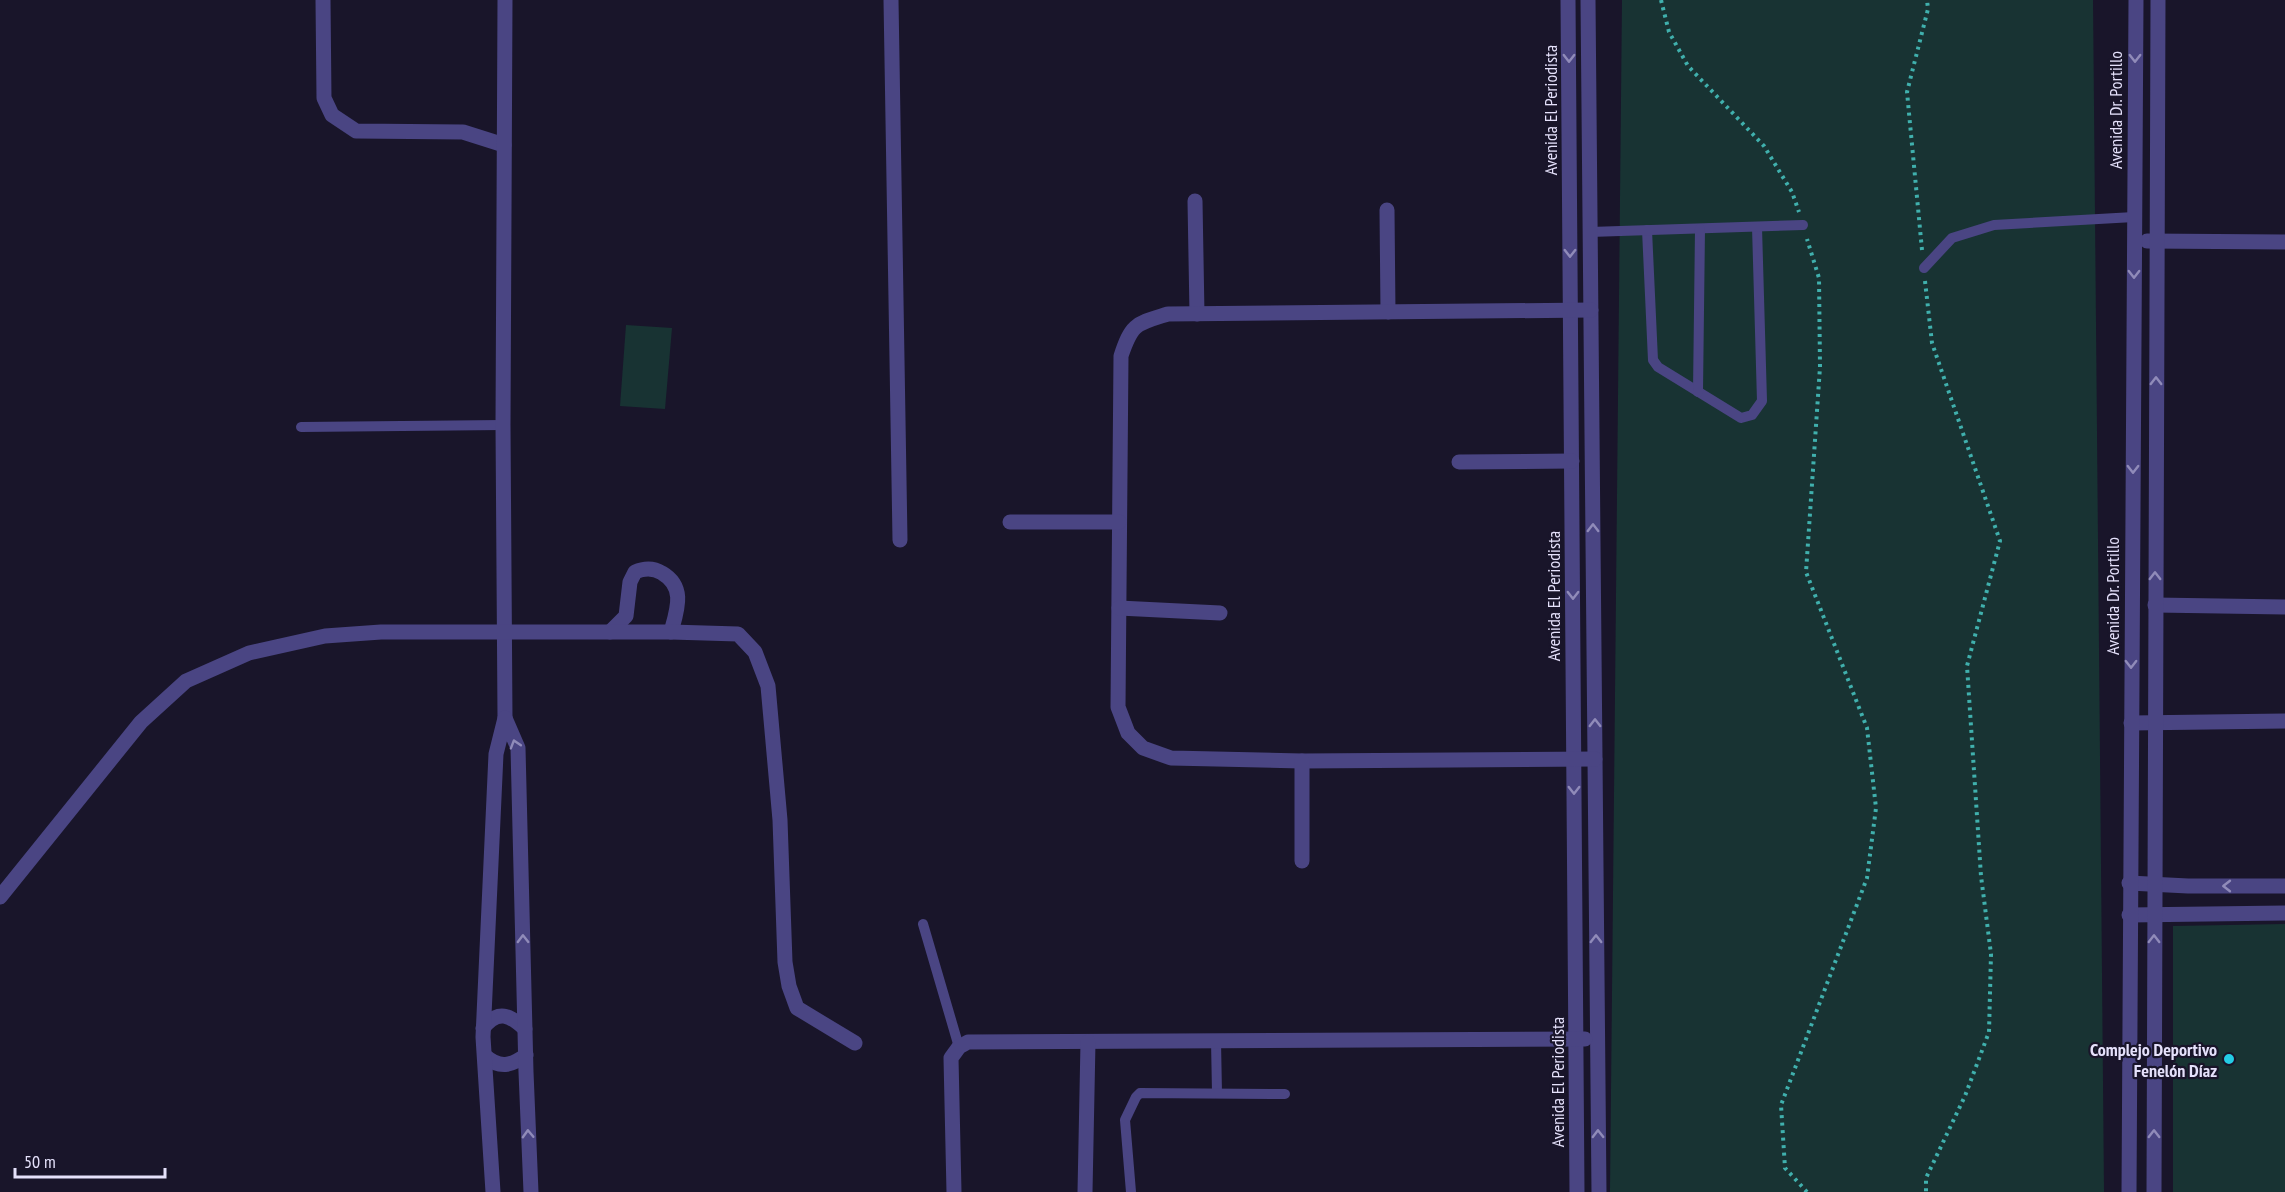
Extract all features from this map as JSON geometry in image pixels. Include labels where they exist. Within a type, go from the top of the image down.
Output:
[{"type":"street","points":[[323,0],[324,98],[332,116],[356,131],[463,132],[504,145]]},
{"type":"street","points":[[494,1192],[483,1028],[496,754],[505,718],[503,425],[505,0]]},
{"type":"street","points":[[891,0],[900,540]]},
{"type":"street","name":"Avenida El Periodista","points":[[1568,0],[1577,1192]]},
{"type":"street","points":[[1588,0],[1599,1192]]},
{"type":"street","name":"Avenida Dr. Portillo","points":[[2129,1192],[2136,0]]},
{"type":"street","points":[[2154,1192],[2158,0]]},
{"type":"street","points":[[1195,201],[1197,314]]},
{"type":"street","points":[[1387,210],[1388,312]]},
{"type":"street","points":[[2134,240],[2285,242]]},
{"type":"street","points":[[1591,310],[1168,314],[1136,324],[1127,338],[1121,356],[1118,707],[1128,733],[1143,748],[1171,758],[1302,761],[1595,759]]},
{"type":"street","points":[[1459,462],[1572,461]]},
{"type":"street","points":[[1010,522],[1119,522]]},
{"type":"street","points":[[610,632],[626,616],[630,582],[635,572],[643,569],[658,570],[669,578],[678,591],[678,605],[671,632]]},
{"type":"street","points":[[2155,605],[2285,607]]},
{"type":"street","points":[[1119,608],[1220,614]]},
{"type":"street","points":[[0,897],[141,722],[186,681],[249,654],[325,636],[381,632],[738,634],[755,652],[768,686],[780,820],[785,962],[789,986],[797,1008],[855,1043]]},
{"type":"street","points":[[505,718],[518,748],[531,1192]]},
{"type":"street","points":[[2131,723],[2285,721]]},
{"type":"street","points":[[1302,761],[1302,861]]},
{"type":"street","points":[[2130,883],[2285,886]]},
{"type":"street","points":[[2130,915],[2285,913]]},
{"type":"street","points":[[483,1028],[489,1020],[502,1016],[517,1021],[525,1029]]},
{"type":"street","points":[[954,1192],[951,1058],[959,1047],[968,1042],[1597,1039]]},
{"type":"street","points":[[1085,1192],[1088,1042]]},
{"type":"street","points":[[485,1056],[499,1066],[505,1066],[514,1064],[526,1055]]},
{"type":"lane","points":[[1924,268],[1952,238],[1994,225],[2134,217]]},
{"type":"lane","points":[[1590,232],[1803,225]]},
{"type":"lane","points":[[1647,230],[1653,360],[1658,367],[1741,418],[1752,415],[1762,401],[1757,226]]},
{"type":"lane","points":[[1698,392],[1700,229]]},
{"type":"lane","points":[[302,427],[503,425]]},
{"type":"lane","points":[[923,924],[959,1047]]},
{"type":"lane","points":[[1216,1041],[1217,1093]]},
{"type":"lane","points":[[1131,1192],[1125,1120],[1140,1093],[1285,1094]]},
{"type":"path","points":[[1661,0],[1669,32],[1688,66],[1764,146],[1792,192],[1819,278],[1820,356],[1806,572],[1867,728],[1876,808],[1867,878],[1781,1105],[1785,1168],[1807,1192]]},
{"type":"path","points":[[1926,1192],[1926,1178],[1965,1096],[1989,1032],[1991,954],[1981,876],[1966,666],[2000,541],[1932,343],[1907,92],[1928,9],[1927,0]]},
{"type":"green space","points":[[1622,0],[2093,0],[2104,1192],[1610,1192]]},
{"type":"green space","points":[[626,325],[672,328],[665,409],[620,406]]},
{"type":"green space","name":"Complejo Deportivo Fenelón Díaz","points":[[2285,924],[2285,1192],[2173,1192],[2173,926]]},
{"type":"place","name":"Complejo Deportivo Fenelón Díaz","points":[[2229,1059]]}]
